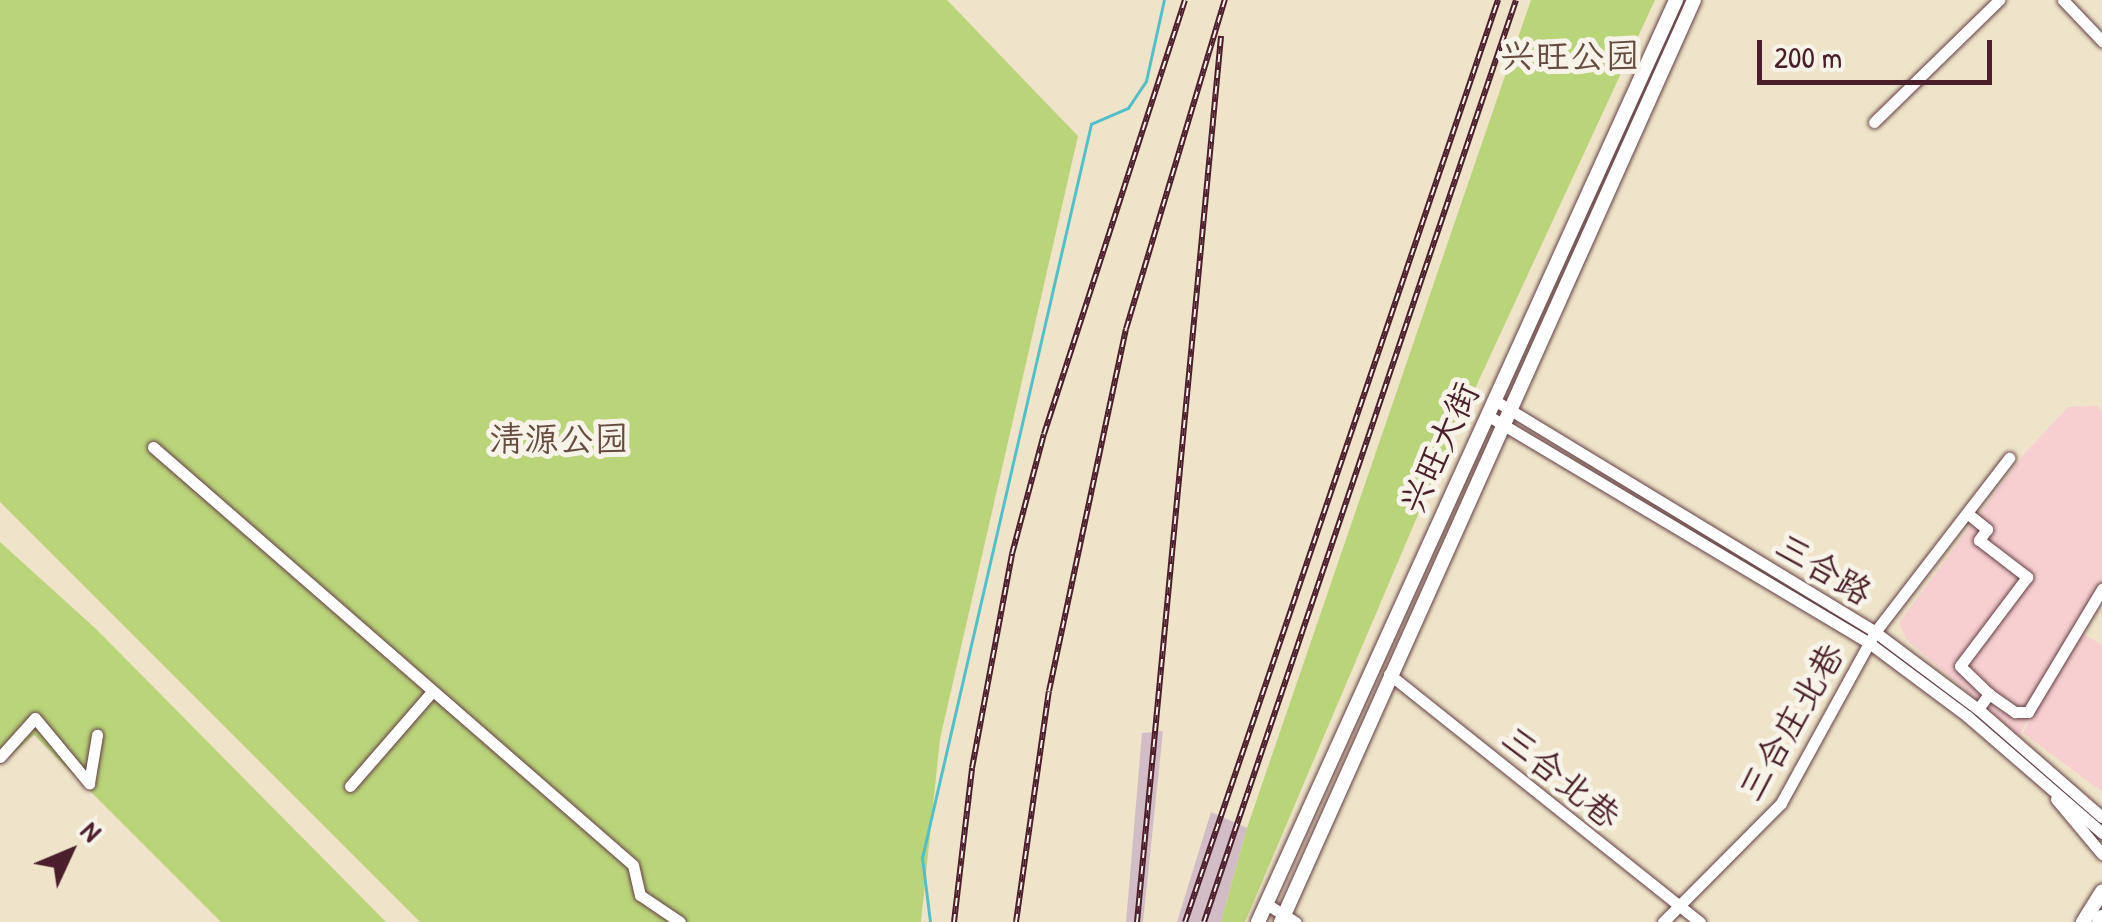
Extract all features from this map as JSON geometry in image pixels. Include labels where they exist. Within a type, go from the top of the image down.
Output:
[{"type":"main road","name":"兴旺大街","points":[[1258,922],[1676,0]]},
{"type":"main road","name":"兴旺大街","points":[[1287,919],[1390,674],[1694,0]]},
{"type":"main road","points":[[2083,922],[2102,890]]},
{"type":"street","points":[[1874,122],[1998,0]]},
{"type":"street","points":[[2063,0],[2102,41]]},
{"type":"street","name":"三合路","points":[[1494,400],[1978,709],[2102,816]]},
{"type":"street","name":"三合路","points":[[1487,415],[1872,638],[2102,833]]},
{"type":"street","points":[[152,448],[430,694],[633,864],[640,896],[680,922]]},
{"type":"street","name":"三合庄北巷","points":[[1662,922],[1676,904],[1782,804],[1872,638],[2009,458]]},
{"type":"street","points":[[1967,513],[1987,529],[1979,540],[2027,577],[1960,666],[2015,712],[2028,712],[2102,589]]},
{"type":"street","name":"三合北巷","points":[[1390,674],[1700,922]]},
{"type":"street","points":[[350,786],[430,694]]},
{"type":"street","points":[[1978,709],[1989,694]]},
{"type":"street","points":[[0,757],[35,718],[88,783],[97,735]]},
{"type":"street","points":[[2049,787],[2102,854]]},
{"type":"street","points":[[1266,903],[1287,919]]},
{"type":"shaded area","points":[[2097,406],[2102,412],[2102,591],[2076,625],[2019,736],[1907,640],[1899,623],[2025,453],[2068,407]]},
{"type":"shaded area","points":[[2077,630],[2102,645],[2102,792],[2023,733]]},
{"type":"shaded area","points":[[1163,731],[1143,922],[1126,922],[1142,733]]},
{"type":"shaded area","points":[[1211,812],[1247,828],[1221,922],[1177,922]]},
{"type":"green space","name":"清源公园","points":[[0,0],[947,0],[1078,136],[940,739],[921,922],[420,922],[0,502]]},
{"type":"green space","name":"兴旺公园","points":[[1531,0],[1655,0],[1434,477],[1245,922],[1221,922],[1247,828]]},
{"type":"green space","points":[[0,542],[95,628],[386,922],[221,922],[34,735],[0,765]]},
{"type":"waterway","points":[[930,922],[922,858],[1091,124],[1128,108],[1146,81],[1164,0]]},
{"type":"railway","points":[[954,922],[972,768],[1012,554],[1044,434],[1185,0]]},
{"type":"railway","points":[[1016,922],[1049,691],[1126,329],[1225,0]]},
{"type":"railway","points":[[1185,922],[1498,0]]},
{"type":"railway","points":[[1204,922],[1516,0]]},
{"type":"railway","points":[[1137,922],[1221,36]]}]
